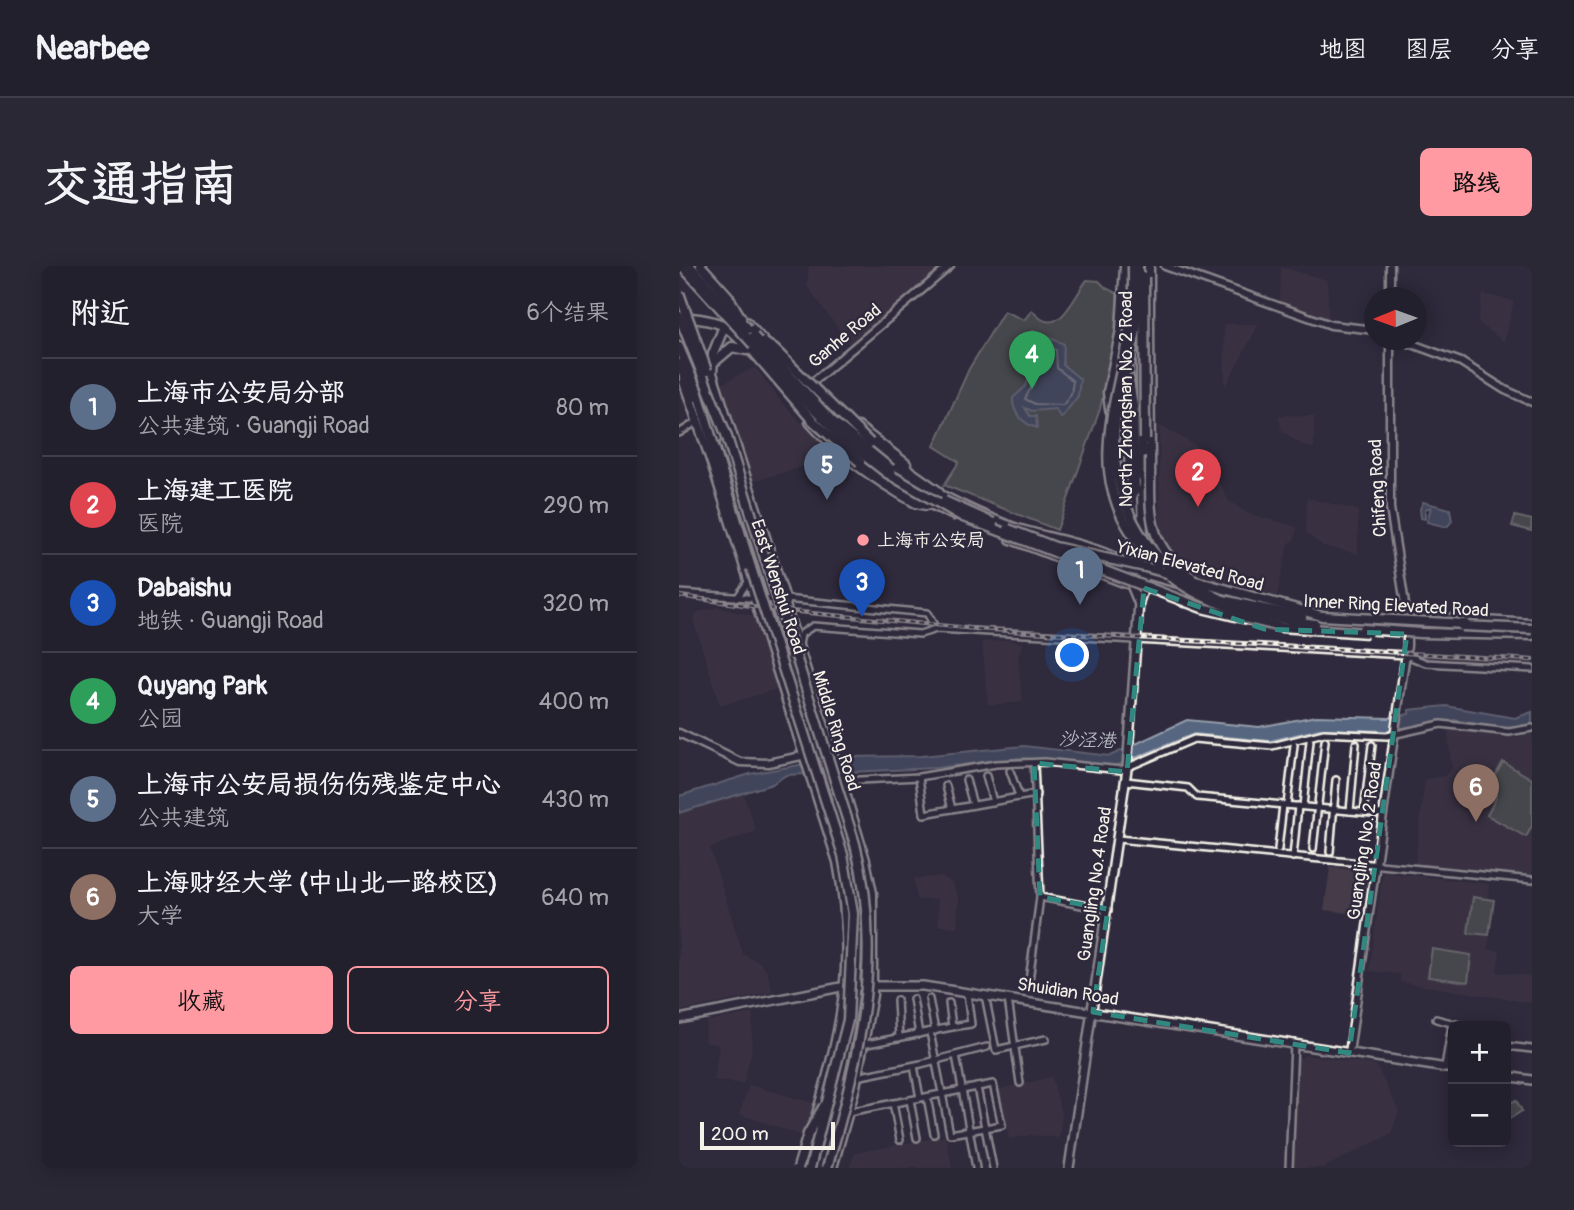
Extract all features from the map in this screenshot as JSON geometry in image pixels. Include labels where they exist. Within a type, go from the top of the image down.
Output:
[{"type":"main road","name":"Yixian Elevated Road","points":[[681,266],[727,310],[798,394],[847,442],[887,473],[963,517],[1159,592],[1247,620],[1281,627],[1388,632]]},
{"type":"main road","name":"Yixian Elevated Road","points":[[692,266],[831,420],[888,467],[941,500],[996,525],[1055,547],[1145,567],[1322,616],[1532,627]]},
{"type":"main road","points":[[692,266],[792,399],[860,462],[897,488],[930,505],[1047,554],[1131,579],[1144,573],[1246,605],[1307,613],[1407,617],[1532,627]]},
{"type":"main road","points":[[701,266],[728,296],[751,332],[774,349],[870,443],[938,491],[1015,528],[1030,529],[1078,547],[1112,555],[1131,579],[1139,602]]},
{"type":"main road","points":[[1129,266],[1109,400],[1129,456],[1133,514]]},
{"type":"main road","name":"North Zhongshan No. 2 Road","points":[[1129,266],[1124,348],[1133,417],[1131,579]]},
{"type":"main road","name":"Inner Ring Elevated Road","points":[[1129,266],[1132,313],[1111,412],[1108,457],[1114,492],[1140,546],[1168,574],[1214,603],[1272,618],[1388,632],[1532,637]]},
{"type":"main road","points":[[1141,266],[1145,439],[1143,496]]},
{"type":"main road","name":"North Zhongshan No. 2 Road","points":[[1141,266],[1143,588]]},
{"type":"main road","name":"Inner Ring Elevated Road","points":[[1141,266],[1138,316],[1114,433],[1113,457],[1119,490],[1144,540],[1169,568],[1205,593],[1290,615],[1364,623],[1532,627]]},
{"type":"main road","name":"North Zhongshan No. 2 Road","points":[[1149,266],[1153,531],[1163,552],[1203,585],[1246,605]]},
{"type":"main road","points":[[679,293],[700,347],[726,434]]},
{"type":"main road","points":[[1141,302],[1149,328]]},
{"type":"main road","points":[[727,310],[797,379],[938,491]]},
{"type":"main road","name":"East Wenshui Road","points":[[727,310],[712,366],[710,398],[768,600]]},
{"type":"main road","points":[[679,315],[706,318],[725,324],[786,388],[794,400],[841,442],[930,505]]},
{"type":"main road","name":"Middle Ring Road","points":[[679,315],[726,434],[855,844],[865,889],[869,939],[867,999],[856,1061],[821,1168]]},
{"type":"main road","name":"East Wenshui Road","points":[[679,347],[713,434],[804,707],[845,846],[853,887],[862,1045],[841,1139],[821,1168]]},
{"type":"main road","name":"Middle Ring Road","points":[[679,347],[848,873],[853,928],[851,996],[831,1094],[821,1168]]},
{"type":"main road","points":[[712,366],[718,356],[732,347],[753,353]]},
{"type":"main road","name":"East Wenshui Road","points":[[712,366],[833,752],[869,881],[874,945],[837,1046],[799,1168]]},
{"type":"main road","points":[[679,367],[702,423]]},
{"type":"main road","name":"East Wenshui Road","points":[[702,423],[748,582],[840,872],[860,985],[821,1168]]},
{"type":"main road","points":[[745,513],[750,493]]},
{"type":"main road","points":[[1144,533],[1163,559],[1182,576],[1246,605]]},
{"type":"main road","points":[[1047,554],[1114,572],[1143,588],[1264,629],[1311,633],[1422,633]]},
{"type":"main road","name":"Guangling No.4 Road","points":[[1069,1168],[1128,766],[1135,642],[1143,588]]},
{"type":"main road","points":[[1180,602],[1197,600],[1270,624],[1292,628],[1532,637]]},
{"type":"main road","points":[[795,727],[804,707],[822,718]]},
{"type":"main road","name":"East Wenshui Road","points":[[821,1168],[851,1064],[865,922],[857,868],[828,784]]},
{"type":"main road","points":[[857,868],[869,881]]},
{"type":"main road","points":[[840,872],[853,887]]},
{"type":"main road","name":"Shuidian Road","points":[[679,1019],[860,985],[923,986],[1448,1068]]},
{"type":"main road","points":[[830,1068],[846,1051]]},
{"type":"main road","points":[[1511,1077],[1532,1080]]},
{"type":"main road","points":[[799,1168],[808,1134],[831,1094]]},
{"type":"main road","points":[[812,1132],[821,1168]]},
{"type":"street","name":"Ganhe Road","points":[[794,400],[950,266]]},
{"type":"street","points":[[1165,266],[1331,325],[1364,329]]},
{"type":"street","points":[[1390,266],[1390,287]]},
{"type":"street","name":"Chifeng Road","points":[[1390,350],[1390,508],[1408,634]]},
{"type":"street","points":[[1427,350],[1461,362],[1505,390],[1532,402]]},
{"type":"street","points":[[679,433],[702,423]]},
{"type":"street","points":[[737,598],[748,582]]},
{"type":"street","points":[[679,593],[754,600],[783,599],[927,613],[936,629]]},
{"type":"street","points":[[799,645],[801,634],[813,626],[920,634],[936,629],[1406,655],[1426,663],[1532,669]]},
{"type":"street","name":"Guangling No. 2 Road","points":[[1349,1053],[1408,634]]},
{"type":"street","points":[[812,781],[828,784],[840,776],[919,777],[996,764],[1128,766],[1194,739],[1272,746],[1324,733],[1394,733],[1447,724],[1509,732],[1532,729]]},
{"type":"street","points":[[679,733],[740,762],[768,763],[819,757],[833,752]]},
{"type":"street","points":[[1293,857],[1310,741]]},
{"type":"street","points":[[1313,849],[1325,741]]},
{"type":"street","points":[[1350,811],[1356,744]]},
{"type":"street","points":[[1364,812],[1372,745]]},
{"type":"street","points":[[1278,849],[1294,746]]},
{"type":"street","points":[[1029,981],[1040,897],[1034,763]]},
{"type":"street","points":[[1010,771],[1019,796]]},
{"type":"street","points":[[986,776],[993,802]]},
{"type":"street","points":[[919,777],[924,814],[1036,794]]},
{"type":"street","points":[[966,780],[973,805]]},
{"type":"street","points":[[1329,852],[1336,780]]},
{"type":"street","points":[[1126,781],[1188,788],[1198,797],[1383,814]]},
{"type":"street","points":[[946,786],[952,809]]},
{"type":"street","points":[[1118,839],[1532,880]]},
{"type":"street","points":[[1040,897],[1108,909]]},
{"type":"street","points":[[862,1045],[971,1024],[967,993]]},
{"type":"street","points":[[985,996],[996,1050],[1046,1039]]},
{"type":"street","points":[[913,999],[919,1034]]},
{"type":"street","points":[[848,1112],[923,1098],[942,1094],[977,1087],[993,1084],[1002,1125],[950,1134],[942,1094],[936,1060],[929,999]]},
{"type":"street","points":[[1009,999],[1013,1046],[1020,1083]]},
{"type":"street","points":[[897,1000],[899,1038]]},
{"type":"street","points":[[949,1003],[953,1027]]},
{"type":"street","points":[[1436,1019],[1448,1021]]},
{"type":"street","points":[[1289,1168],[1294,1043]]},
{"type":"street","points":[[856,1077],[914,1066],[987,1047]]},
{"type":"street","points":[[1511,1047],[1532,1049]]},
{"type":"street","points":[[956,1055],[976,1168]]},
{"type":"street","points":[[914,1066],[934,1134]]},
{"type":"street","points":[[977,1087],[993,1168]]},
{"type":"street","points":[[910,1100],[917,1138]]},
{"type":"street","points":[[893,1103],[900,1140]]},
{"type":"street","points":[[799,1168],[806,1133],[820,1106]]},
{"type":"highlighted area","points":[[1144,588],[1264,629],[1407,634],[1349,1053],[1093,1012],[1108,909],[1040,897],[1034,763],[1127,772]]},
{"type":"shaded area","points":[[809,266],[942,266],[849,344],[807,286]]},
{"type":"shaded area","points":[[1281,267],[1327,280],[1329,321],[1280,302]]},
{"type":"shaded area","points":[[1483,294],[1514,301],[1504,342],[1478,322]]},
{"type":"shaded area","points":[[1224,324],[1259,324],[1225,387]]},
{"type":"shaded area","points":[[755,367],[784,405],[836,457],[751,482],[719,385]]},
{"type":"shaded area","points":[[1278,415],[1314,416],[1314,448],[1302,445],[1282,431]]},
{"type":"shaded area","points":[[1159,425],[1215,456],[1212,466],[1228,500],[1247,513],[1297,527],[1295,539],[1288,545],[1277,596],[1190,571],[1178,564],[1160,541]]},
{"type":"shaded area","points":[[1307,498],[1358,510],[1358,554],[1323,546],[1306,533]]},
{"type":"shaded area","points":[[717,607],[754,616],[777,689],[720,706],[693,619],[698,612]]},
{"type":"shaded area","points":[[1008,640],[1023,643],[1018,659],[1023,702],[988,705],[982,642]]},
{"type":"shaded area","points":[[1462,729],[1517,738],[1532,733],[1532,878],[1415,864],[1425,779],[1444,776],[1452,768],[1447,730]]},
{"type":"shaded area","points":[[743,792],[756,831],[710,848],[743,954],[760,963],[767,971],[773,992],[679,1011],[679,813]]},
{"type":"shaded area","points":[[1330,867],[1368,872],[1362,915],[1324,910]]},
{"type":"shaded area","points":[[1383,872],[1489,884],[1488,898],[1494,899],[1488,949],[1500,951],[1497,972],[1532,976],[1532,1003],[1400,982],[1400,974],[1369,971]]},
{"type":"shaded area","points":[[942,876],[953,884],[959,899],[957,927],[939,926],[937,899],[917,900],[914,879]]},
{"type":"shaded area","points":[[753,1013],[751,1055],[743,1084],[714,1080],[719,1045],[704,1042],[707,1021]]},
{"type":"shaded area","points":[[1306,1055],[1376,1065],[1399,1111],[1391,1134],[1323,1168],[1294,1168],[1298,1059]]},
{"type":"shaded area","points":[[1052,1077],[1062,1115],[1059,1138],[1031,1135],[1009,1139],[999,1089]]},
{"type":"shaded area","points":[[749,1085],[817,1104],[804,1136],[739,1114]]},
{"type":"shaded area","points":[[946,1136],[952,1168],[849,1168],[855,1153]]},
{"type":"green space","points":[[1087,280],[1099,281],[1118,294],[1114,345],[1100,409],[1057,530],[944,485],[959,462],[934,446],[969,369],[1004,311],[1024,320],[1032,310],[1041,319],[1050,322],[1065,313]]},
{"type":"green space","points":[[1515,516],[1532,520],[1531,531],[1512,526]]},
{"type":"green space","points":[[1503,762],[1532,779],[1532,826],[1526,837],[1487,815],[1496,798],[1494,778]]},
{"type":"green space","points":[[1473,897],[1494,900],[1489,935],[1468,933]]},
{"type":"green space","points":[[1432,949],[1471,955],[1468,982],[1428,977]]},
{"type":"green space","points":[[1516,1100],[1522,1111],[1511,1118],[1511,1103]]},
{"type":"water","points":[[1033,331],[1064,344],[1063,365],[1080,379],[1078,396],[1061,418],[1055,409],[1032,411],[1025,408],[1030,416],[1036,416],[1037,428],[1019,417],[1013,403],[1013,398],[1025,387],[1036,364],[1023,354],[1027,337]]},
{"type":"water","points":[[1423,502],[1450,509],[1452,521],[1447,527],[1427,522],[1431,507],[1425,509],[1425,519],[1421,518],[1420,509]]},
{"type":"water","points":[[1446,706],[1515,718],[1532,712],[1532,725],[1507,729],[1454,720],[1386,731],[1320,729],[1270,741],[1194,734],[1115,766],[1021,758],[935,768],[786,775],[772,784],[679,813],[679,796],[750,774],[843,757],[921,756],[1024,746],[1110,756],[1187,720],[1259,727],[1316,716],[1389,718],[1409,714],[1409,710]]},
{"type":"railway","points":[[679,596],[789,611],[978,629],[1532,660]]},
{"type":"place","name":"Quyang Park","points":[[1032,389]]},
{"type":"place","name":"上海市公安局损伤伤残鉴定中心","points":[[827,500]]},
{"type":"place","name":"上海建工医院","points":[[1198,507]]},
{"type":"place","name":"上海市公安局","points":[[863,540]]},
{"type":"place","name":"上海市公安局分部","points":[[1080,605]]},
{"type":"place","name":"Dabaishu","points":[[862,617]]},
{"type":"place","name":"上海财经大学 (中山北一路校区)","points":[[1476,822]]},
{"type":"water label","name":"沙泾港","points":[[1087,740]]}]
